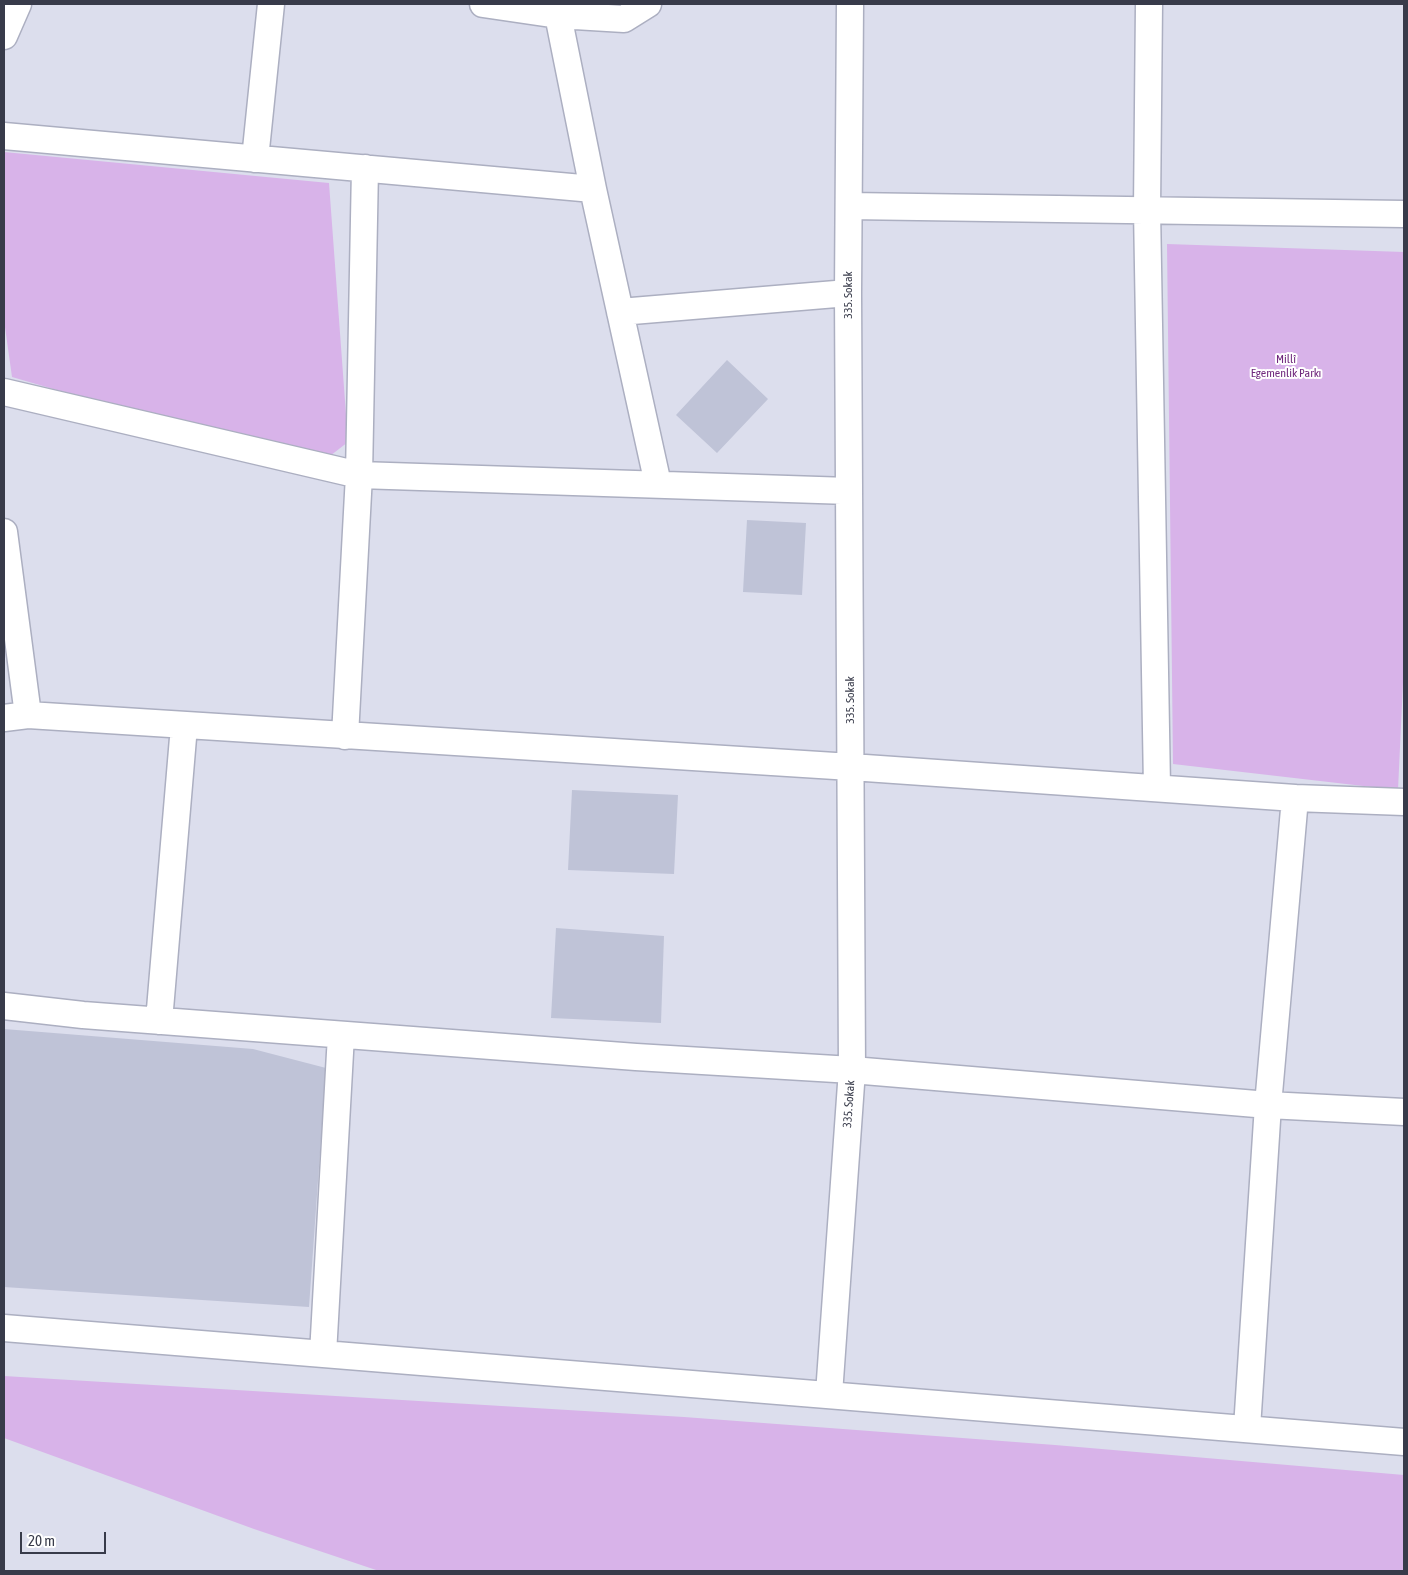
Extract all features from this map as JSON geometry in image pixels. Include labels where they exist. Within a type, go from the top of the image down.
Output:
[{"type":"street","points":[[4,36],[18,4]]},
{"type":"street","points":[[255,159],[271,4]]},
{"type":"street","points":[[483,4],[558,15],[624,19],[648,4]]},
{"type":"street","name":"335. Sokak","points":[[828,1394],[852,1070],[848,293],[850,4]]},
{"type":"street","points":[[1149,4],[1147,210],[1157,787]]},
{"type":"street","points":[[558,15],[593,189],[658,484]]},
{"type":"street","points":[[4,136],[593,189]]},
{"type":"street","points":[[345,736],[359,475],[365,168]]},
{"type":"street","points":[[849,206],[1404,214]]},
{"type":"street","points":[[620,312],[848,293]]},
{"type":"street","points":[[4,392],[359,475],[849,491]]},
{"type":"street","points":[[4,532],[16,717],[850,767],[1295,798],[1404,802]]},
{"type":"street","points":[[158,1021],[184,726]]},
{"type":"street","points":[[1247,1428],[1268,1105],[1295,798]]},
{"type":"street","points":[[4,1006],[83,1015],[341,1035],[636,1057],[852,1070],[1268,1105],[1404,1112]]},
{"type":"street","points":[[323,1354],[341,1035]]},
{"type":"street","points":[[4,1328],[1404,1442]]},
{"type":"shaded area","points":[[4,4],[1404,4],[1404,1571],[4,1571]]},
{"type":"green space","points":[[4,152],[329,183],[348,442],[326,459],[298,460],[12,377],[4,320]]},
{"type":"green space","name":"Millî Egemenlik Parkı","points":[[1167,244],[1404,252],[1404,661],[1398,790],[1173,764]]},
{"type":"green space","points":[[4,1376],[684,1417],[1055,1445],[1404,1475],[1404,1571],[379,1571],[254,1529],[4,1438]]},
{"type":"building","points":[[727,360],[768,399],[717,453],[676,415]]},
{"type":"building","points":[[747,520],[806,523],[802,595],[743,592]]},
{"type":"building","points":[[572,790],[678,795],[674,874],[568,870]]},
{"type":"building","points":[[556,928],[664,936],[661,1023],[551,1018]]},
{"type":"building","points":[[4,1029],[253,1049],[326,1068],[309,1307],[4,1287]]}]
